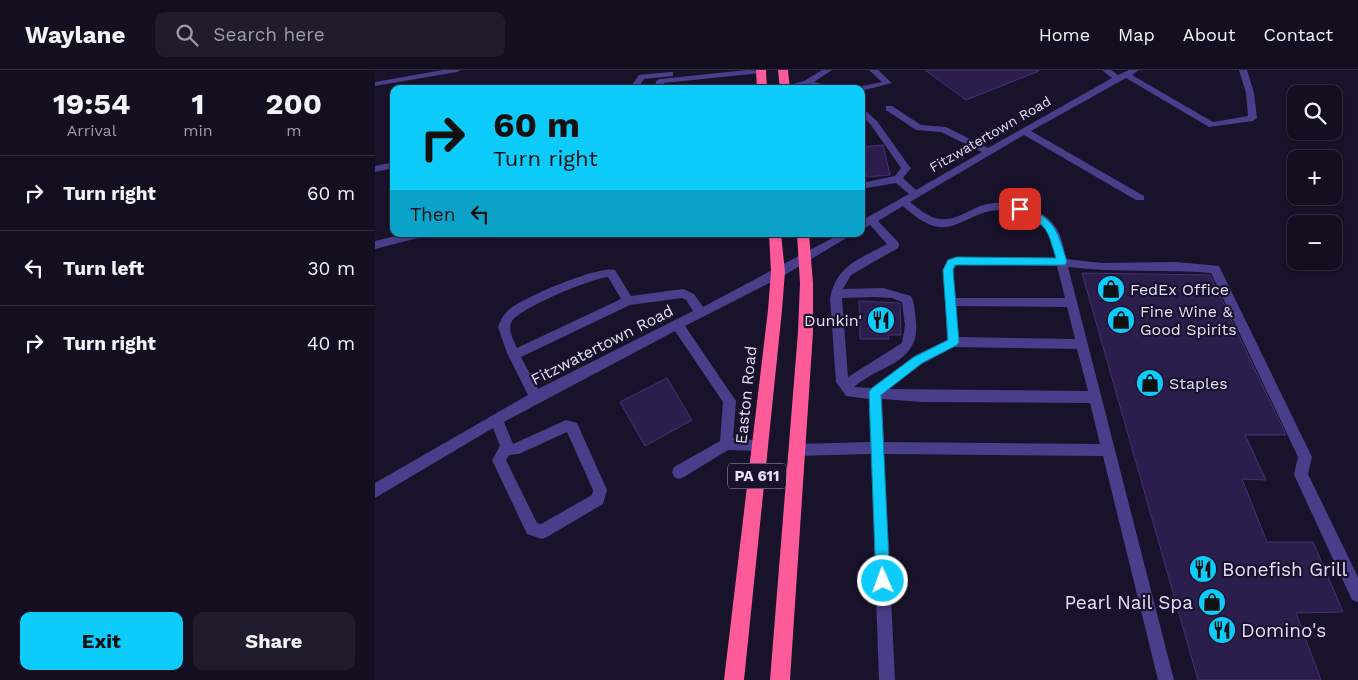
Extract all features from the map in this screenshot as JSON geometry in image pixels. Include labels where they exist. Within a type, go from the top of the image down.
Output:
[{"type":"highway","points":[[761,70],[762,85]]},
{"type":"highway","points":[[783,70],[785,85]]},
{"type":"highway","name":"Easton Road","points":[[735,680],[778,272],[775,237]]},
{"type":"highway","name":"PA 611","points":[[780,680],[803,359],[806,258],[803,237]]},
{"type":"street","points":[[375,84],[457,70]]},
{"type":"street","points":[[634,85],[642,78],[696,70]]},
{"type":"street","points":[[660,85],[660,81],[761,70]]},
{"type":"street","points":[[806,84],[828,70]]},
{"type":"street","points":[[865,88],[888,83],[873,70]]},
{"type":"street","points":[[1106,70],[1121,76],[1212,125],[1253,118],[1250,92],[1243,70]]},
{"type":"street","name":"Fitzwatertown Road","points":[[866,223],[1024,131],[1135,70]]},
{"type":"street","points":[[801,85],[813,85]]},
{"type":"street","points":[[889,108],[919,128],[943,129],[989,152]]},
{"type":"street","points":[[865,113],[906,168],[897,178],[865,185]]},
{"type":"street","points":[[1024,131],[1140,198]]},
{"type":"street","points":[[375,169],[390,166]]},
{"type":"street","points":[[897,178],[915,194]]},
{"type":"street","points":[[903,202],[928,220],[941,223],[963,219],[984,209],[1004,206],[1020,209],[1046,222],[1052,231],[1062,262],[1167,680]]},
{"type":"street","points":[[866,223],[894,245],[847,272],[841,280],[837,294],[842,382],[851,392],[923,396],[1096,397]]},
{"type":"street","points":[[375,245],[406,237]]},
{"type":"street","name":"Fitzwatertown Road","points":[[375,491],[496,419],[844,237]]},
{"type":"street","points":[[953,342],[948,270],[951,263],[957,261],[1062,262],[1101,267],[1176,266],[1215,269],[1305,457],[1301,474],[1358,594]]},
{"type":"street","points":[[536,398],[504,326],[506,318],[523,305],[602,274],[611,274],[628,301]]},
{"type":"street","points":[[515,354],[628,301],[683,293],[690,296],[700,312]]},
{"type":"street","points":[[837,294],[901,295],[907,299],[911,329],[909,344],[905,349],[845,385]]},
{"type":"street","points":[[951,302],[1072,303]]},
{"type":"street","points":[[677,324],[730,401],[726,444]]},
{"type":"street","points":[[875,392],[918,360],[953,342],[1082,344]]},
{"type":"street","points":[[875,392],[887,680]]},
{"type":"street","points":[[496,419],[509,449]]},
{"type":"street","points":[[566,426],[572,426],[600,490],[598,499],[542,532],[532,529],[499,460],[505,451],[509,449],[520,448],[566,426]]},
{"type":"street","points":[[679,472],[726,444],[760,445]]},
{"type":"street","points":[[797,450],[878,448],[1109,450]]},
{"type":"building","points":[[925,70],[1039,70],[1039,71],[966,100]]},
{"type":"building","points":[[883,145],[890,175],[867,177],[865,147]]},
{"type":"building","points":[[1082,273],[1210,275],[1286,435],[1245,435],[1266,480],[1242,479],[1267,542],[1313,542],[1343,612],[1296,613],[1321,680],[1198,680]]},
{"type":"building","points":[[859,301],[900,303],[901,335],[888,335],[889,339],[860,339]]},
{"type":"building","points":[[667,378],[692,420],[645,446],[620,402]]},
{"type":"place","name":"FedEx Office","points":[[1111,289]]},
{"type":"place","name":"Dunkin'","points":[[881,320]]},
{"type":"place","name":"Fine Wine & Good Spirits","points":[[1121,320]]},
{"type":"place","name":"Staples","points":[[1150,383]]},
{"type":"place","name":"Bonefish Grill","points":[[1203,569]]},
{"type":"place","name":"Pearl Nail Spa","points":[[1212,602]]},
{"type":"place","name":"Domino's","points":[[1222,630]]},
{"type":"route","points":[[883,581],[875,392],[918,360],[953,342],[948,270],[951,263],[957,261],[1062,262],[1057,243],[1046,222],[1020,209]]}]
